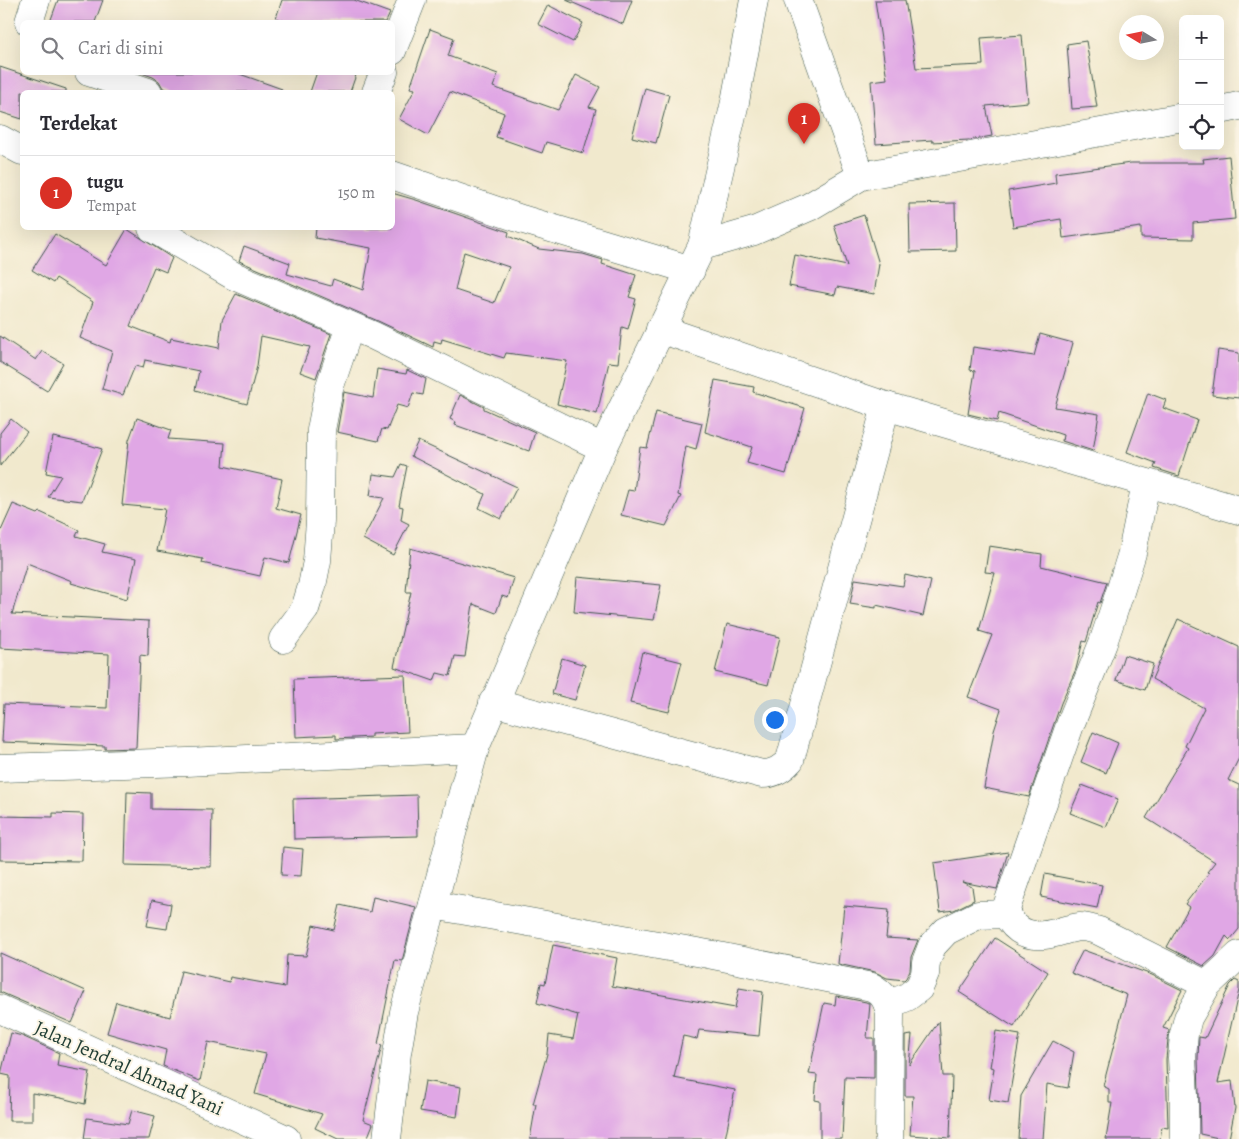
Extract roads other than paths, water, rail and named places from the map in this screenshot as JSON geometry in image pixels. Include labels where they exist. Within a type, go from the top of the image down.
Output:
[{"type":"street","points":[[30,20],[36,0]]},
{"type":"street","points":[[395,43],[412,0]]},
{"type":"street","points":[[387,1139],[404,1012],[475,748],[603,448],[660,329],[697,258],[735,102],[754,0]]},
{"type":"street","points":[[798,0],[861,176]]},
{"type":"street","points":[[98,75],[142,90]]},
{"type":"street","points":[[377,90],[383,75]]},
{"type":"street","points":[[1224,109],[1239,106]]},
{"type":"street","points":[[395,176],[521,219],[697,258],[801,211],[861,176],[1179,118]]},
{"type":"street","points":[[0,138],[20,150]]},
{"type":"street","points":[[155,230],[234,276],[381,339],[603,448]]},
{"type":"street","points":[[283,638],[305,609],[312,586],[317,561],[320,521],[321,430],[329,388],[350,326]]},
{"type":"street","points":[[660,329],[886,406],[1239,510]]},
{"type":"street","points":[[494,702],[762,774],[772,774],[785,766],[790,760],[886,406]]},
{"type":"street","points":[[1146,483],[1132,554],[1119,595],[1103,642],[1070,725],[1011,889],[1006,908],[1008,919],[1016,928],[1029,933],[1044,935],[1082,927],[1099,931],[1206,985]]},
{"type":"street","points":[[0,768],[187,762],[475,748]]},
{"type":"street","points":[[433,905],[708,954],[872,987],[881,992],[890,1013],[889,1139]]},
{"type":"street","points":[[888,1005],[907,997],[918,988],[925,974],[926,962],[932,946],[946,931],[978,915],[1007,914]]},
{"type":"street","points":[[1184,1139],[1182,1058],[1184,1034],[1188,1018],[1206,985],[1239,955]]},
{"type":"street","name":"Jalan Jendral Ahmad Yani","points":[[0,1009],[286,1139]]},
{"type":"place","name":"tugu","points":[[804,144]]}]
